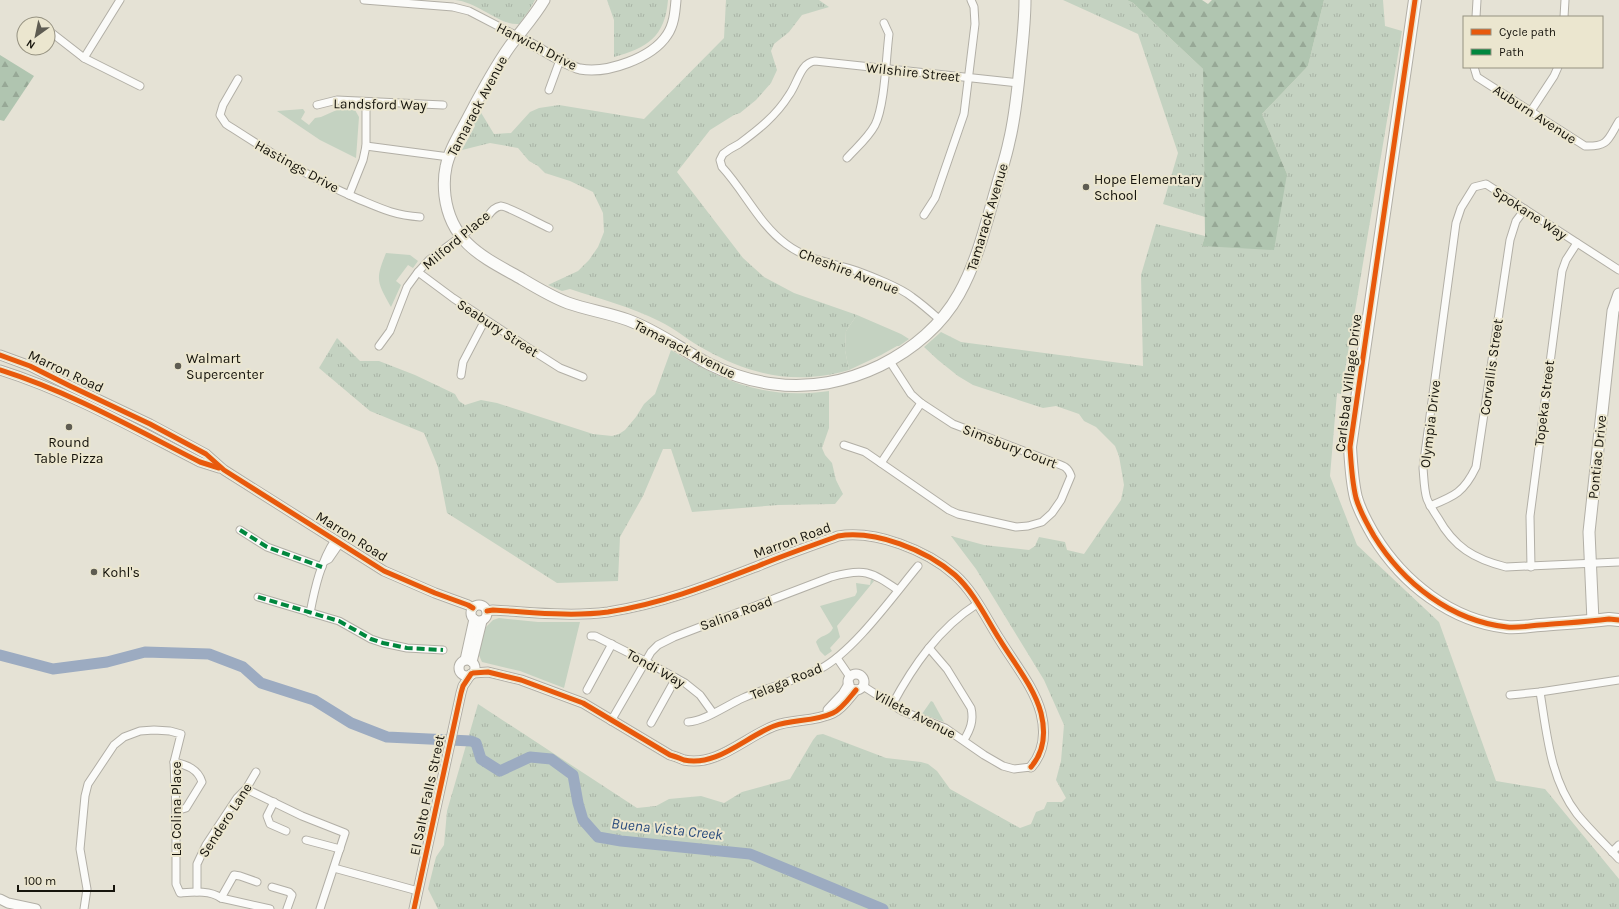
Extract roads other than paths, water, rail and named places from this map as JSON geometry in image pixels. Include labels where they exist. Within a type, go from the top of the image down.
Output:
[{"type":"main road","name":"Tamarack Avenue","points":[[544,0],[522,39],[492,74],[448,157],[445,168],[445,197],[450,217],[461,236],[480,256],[550,295],[567,302],[627,320],[653,331],[708,363],[729,373],[754,381],[777,385],[823,383],[845,379],[871,369],[903,352],[917,342],[940,320],[958,296],[973,266],[980,246],[1009,143],[1018,83],[1025,0]]},
{"type":"main road","name":"Carlsbad Village Drive","points":[[1415,0],[1350,447],[1351,471],[1356,498],[1365,522],[1384,552],[1397,568],[1425,593],[1439,603],[1469,618],[1508,627],[1619,620]]},
{"type":"main road","name":"Pontiac Drive","points":[[1593,621],[1589,532],[1613,311],[1619,294]]},
{"type":"street","points":[[84,58],[120,0]]},
{"type":"street","name":"Harwich Drive","points":[[364,0],[452,7],[469,12],[560,60],[578,68],[592,70],[606,69],[642,56],[657,46],[667,35],[673,24],[676,0]]},
{"type":"street","points":[[924,215],[935,198],[964,114],[974,24],[974,7],[971,0]]},
{"type":"street","points":[[1476,16],[1477,0]]},
{"type":"street","points":[[1564,16],[1565,0]]},
{"type":"street","points":[[847,158],[866,140],[875,124],[881,106],[889,34],[884,23]]},
{"type":"street","points":[[56,36],[84,58],[140,86]]},
{"type":"street","points":[[549,90],[560,60]]},
{"type":"street","name":"Wilshire Street","points":[[720,160],[723,154],[759,129],[771,118],[790,94],[800,78],[802,68],[808,62],[815,61],[885,70],[1018,83]]},
{"type":"street","name":"Auburn Avenue","points":[[1474,68],[1478,77],[1585,146],[1598,146],[1605,143],[1619,121]]},
{"type":"street","points":[[1531,111],[1558,68]]},
{"type":"street","name":"Hastings Drive","points":[[238,79],[223,105],[220,115],[226,124],[319,182],[391,213],[420,217]]},
{"type":"street","name":"Landsford Way","points":[[317,105],[337,100],[443,105]]},
{"type":"street","points":[[349,195],[363,160],[366,146],[366,102]]},
{"type":"street","points":[[366,146],[448,157]]},
{"type":"street","name":"Cheshire Avenue","points":[[720,160],[722,167],[760,218],[772,232],[787,245],[814,259],[857,271],[904,292],[912,296],[940,320]]},
{"type":"street","name":"Spokane Way","points":[[1456,223],[1461,208],[1474,187],[1486,184],[1619,270]]},
{"type":"street","name":"Milford Place","points":[[379,346],[390,331],[407,287],[418,272],[429,260],[487,217],[494,208],[501,206],[509,208],[524,217],[549,228]]},
{"type":"street","name":"Corvallis Street","points":[[1430,506],[1455,496],[1469,482],[1476,467],[1510,240],[1516,221],[1525,209]]},
{"type":"street","name":"Olympia Drive","points":[[1456,223],[1423,468],[1426,498],[1446,533],[1452,540],[1468,552],[1492,564],[1506,567],[1531,567],[1619,562]]},
{"type":"street","name":"Topeka Street","points":[[1531,567],[1530,516],[1562,271],[1566,260],[1577,243]]},
{"type":"street","name":"Seabury Street","points":[[418,272],[485,320],[560,368],[583,377]]},
{"type":"street","points":[[461,374],[463,362],[485,320]]},
{"type":"street","name":"Marron Road","points":[[0,355],[30,366],[150,424],[206,454],[224,470],[384,571],[473,608]]},
{"type":"street","name":"Simsbury Court","points":[[844,444],[865,452],[949,510],[958,514],[1016,527],[1028,526],[1042,522],[1052,513],[1069,483],[1071,476],[1069,470],[1064,466],[1055,464],[957,426],[921,403],[911,394],[889,360]]},
{"type":"street","name":"Marron Road","points":[[0,370],[65,395],[200,462],[224,470]]},
{"type":"street","points":[[881,463],[921,403]]},
{"type":"street","points":[[240,530],[268,547],[323,564]]},
{"type":"street","name":"Marron Road","points":[[487,611],[493,610],[550,614],[576,614],[606,612],[653,604],[699,589],[838,536],[849,534],[864,535],[888,541],[911,548],[926,555],[955,576],[965,586],[977,604],[1031,690],[1041,713],[1044,729],[1043,744],[1038,759],[1031,767]]},
{"type":"street","points":[[310,613],[328,550],[338,542]]},
{"type":"street","name":"Telaga Road","points":[[688,722],[696,722],[704,719],[754,693],[803,676],[821,668],[837,658],[862,633],[918,566]]},
{"type":"street","name":"Salina Road","points":[[611,721],[645,661],[658,645],[674,637],[831,577],[850,572],[864,572],[877,576],[898,590]]},
{"type":"street","points":[[258,597],[339,621],[371,639],[407,648],[429,648],[443,650]]},
{"type":"street","points":[[892,705],[910,672],[929,648],[951,623],[977,604]]},
{"type":"street","points":[[477,606],[482,606],[487,611],[486,617],[478,620],[471,613],[473,608],[477,606]]},
{"type":"street","name":"El Salto Falls Street","points":[[414,909],[462,690],[471,667],[478,620]]},
{"type":"street","name":"Tondi Way","points":[[591,636],[595,636],[612,644],[676,678],[696,692],[713,713]]},
{"type":"street","points":[[587,690],[612,644]]},
{"type":"street","points":[[929,648],[947,669],[971,708],[972,725],[964,740]]},
{"type":"street","points":[[837,658],[850,680],[851,688],[859,688]]},
{"type":"street","points":[[471,667],[467,675],[462,673],[459,666],[461,662],[471,667],[522,680],[583,703],[670,755],[685,760],[696,760],[717,756],[773,726],[811,720],[833,713],[859,688],[864,680],[862,676],[854,674],[843,694],[834,705],[828,709],[825,715]]},
{"type":"street","name":"El Salto Falls Street","points":[[462,673],[462,690]]},
{"type":"street","points":[[651,723],[676,678]]},
{"type":"street","points":[[1510,695],[1619,680]]},
{"type":"street","name":"Villeta Avenue","points":[[859,688],[913,716],[945,728],[984,755],[1003,766],[1014,769],[1031,767]]},
{"type":"street","points":[[1540,692],[1550,754],[1560,785],[1578,814],[1619,859]]},
{"type":"street","name":"La Colina Place","points":[[84,909],[87,890],[80,849],[85,796],[88,784],[114,745],[124,737],[140,731],[170,731],[182,734],[174,762],[176,884],[180,893],[197,892]]},
{"type":"street","points":[[174,762],[192,768],[200,776],[202,782],[186,808],[176,811]]},
{"type":"street","name":"Sendero Lane","points":[[197,892],[197,864],[206,845],[237,798],[246,789],[256,772]]},
{"type":"street","points":[[246,789],[302,816],[345,833],[320,909]]},
{"type":"street","points":[[274,802],[267,816],[270,824],[286,831]]},
{"type":"street","points":[[306,840],[340,849]]},
{"type":"street","points":[[1612,852],[1619,845]]},
{"type":"street","points":[[334,868],[418,891]]},
{"type":"street","points":[[221,898],[234,875],[257,882]]},
{"type":"street","points":[[272,887],[289,892],[292,895],[287,909]]},
{"type":"street","points":[[197,892],[217,895],[221,898],[270,909]]},
{"type":"street","points":[[0,899],[8,903],[36,909]]},
{"type":"waterway","name":"Buena Vista Creek","points":[[0,655],[53,669],[107,662],[145,652],[209,654],[243,667],[261,683],[314,700],[351,723],[387,737],[471,741],[476,743],[481,759],[500,771],[530,757],[551,759],[573,775],[583,820],[598,837],[621,841],[750,854],[883,909]]},
{"type":"place","name":"Hope Elementary School","points":[[1086,187]]},
{"type":"place","name":"Walmart Supercenter","points":[[178,366]]},
{"type":"place","name":"Round Table Pizza","points":[[69,427]]},
{"type":"place","name":"Kohl's","points":[[94,572]]}]
